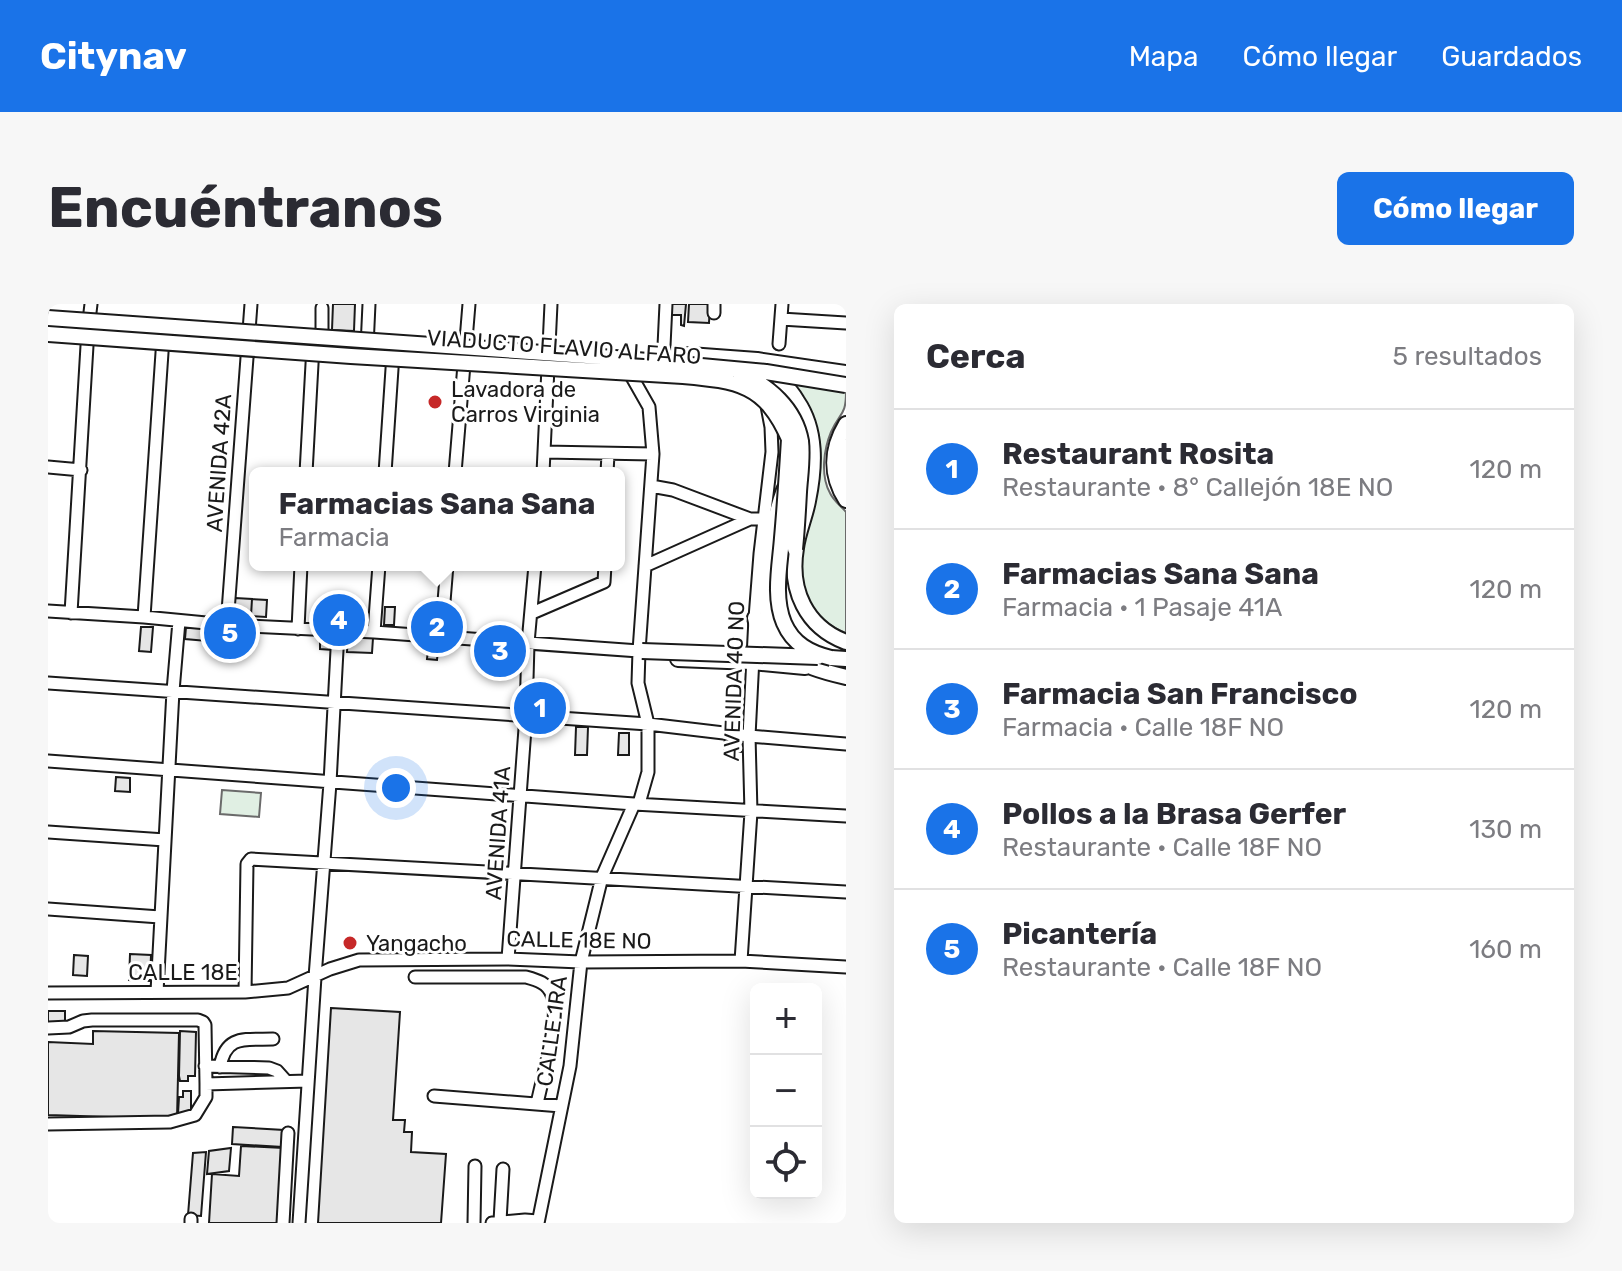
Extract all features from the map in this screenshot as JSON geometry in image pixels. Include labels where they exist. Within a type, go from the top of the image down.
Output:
[{"type":"main road","name":"VIADUCTO FLAVIO ALFARO","points":[[48,318],[795,376],[846,385]]},
{"type":"main road","name":"VIADUCTO FLAVIO ALFARO","points":[[48,334],[720,380],[753,391],[780,418],[789,439],[779,578],[784,624],[802,647],[836,663]]},
{"type":"main road","points":[[620,363],[689,355],[757,360],[846,373]]},
{"type":"main road","points":[[716,371],[780,381],[797,400],[809,423],[813,447],[809,500],[795,549]]},
{"type":"main road","points":[[716,371],[740,373],[770,390],[795,424],[801,451],[795,549],[797,589],[810,618],[824,632],[846,642]]},
{"type":"main road","points":[[846,424],[836,445],[834,468],[835,480],[846,500]]},
{"type":"main road","points":[[846,447],[846,478]]},
{"type":"main road","points":[[786,482],[774,523],[765,597],[772,633],[783,649],[805,663],[836,663]]},
{"type":"main road","points":[[755,618],[768,652],[775,658],[796,665]]},
{"type":"main road","points":[[641,651],[836,663]]},
{"type":"main road","points":[[641,651],[666,658],[796,665],[836,663]]},
{"type":"main road","points":[[836,663],[846,677]]},
{"type":"street","points":[[71,613],[91,304]]},
{"type":"street","name":"AVENIDA 42A","points":[[227,625],[251,304]]},
{"type":"street","points":[[367,350],[369,304]]},
{"type":"street","points":[[456,467],[469,304]]},
{"type":"street","points":[[543,467],[551,304]]},
{"type":"street","points":[[663,371],[666,304]]},
{"type":"street","points":[[779,344],[782,304]]},
{"type":"street","points":[[307,467],[322,308]]},
{"type":"street","points":[[781,319],[846,323]]},
{"type":"street","points":[[48,326],[465,357],[620,363],[663,371],[716,371]]},
{"type":"street","points":[[144,617],[163,335]]},
{"type":"street","points":[[385,467],[393,352]]},
{"type":"street","name":"CALLE 1RA","points":[[538,1222],[570,1066],[581,962],[602,877],[648,772],[648,724],[638,683],[653,454],[649,407],[620,363]]},
{"type":"street","name":"AVENIDA 40 NO","points":[[716,371],[758,390],[766,404],[772,439],[752,662],[749,736],[751,812],[741,961]]},
{"type":"street","points":[[544,452],[653,454]]},
{"type":"street","points":[[607,467],[608,454]]},
{"type":"street","points":[[48,467],[81,470]]},
{"type":"street","points":[[651,486],[673,490],[750,519],[763,519]]},
{"type":"street","points":[[645,566],[750,519]]},
{"type":"street","points":[[298,629],[301,571]]},
{"type":"street","points":[[374,632],[379,571]]},
{"type":"street","points":[[441,638],[447,571]]},
{"type":"street","name":"AVENIDA 41A","points":[[508,959],[535,571]]},
{"type":"street","points":[[532,613],[604,582],[605,571]]},
{"type":"street","points":[[48,611],[641,651]]},
{"type":"street","points":[[157,992],[179,621]]},
{"type":"street","points":[[299,1223],[338,631]]},
{"type":"street","points":[[48,683],[648,724],[846,744]]},
{"type":"street","points":[[48,761],[330,783],[846,816]]},
{"type":"street","points":[[48,832],[165,840]]},
{"type":"street","points":[[245,992],[251,859],[846,892]]},
{"type":"street","points":[[48,909],[160,917]]},
{"type":"street","name":"CALLE 18E NO","points":[[315,977],[359,960],[741,961],[846,967]]},
{"type":"street","name":"CALLE 18E","points":[[48,993],[245,992],[288,988],[315,977]]},
{"type":"street","points":[[415,977],[526,977],[541,981],[548,988],[553,995],[554,1027],[537,1104]]},
{"type":"street","points":[[48,1028],[69,1027],[92,1020],[198,1020],[205,1025],[206,1084],[206,1097],[195,1115],[170,1122],[48,1124]]},
{"type":"street","points":[[220,1067],[222,1055],[229,1044],[238,1040],[273,1039]]},
{"type":"street","points":[[205,1066],[269,1068],[286,1081]]},
{"type":"street","points":[[206,1084],[308,1081]]},
{"type":"street","points":[[434,1096],[561,1106]]},
{"type":"street","points":[[283,1223],[288,1133]]},
{"type":"street","points":[[474,1223],[475,1166]]},
{"type":"street","points":[[503,1169],[496,1222],[538,1222]]},
{"type":"green space","points":[[792,383],[846,392],[844,410],[829,439],[824,470],[831,496],[846,512],[846,633],[821,618],[807,596],[801,577]]},
{"type":"green space","points":[[222,790],[261,793],[259,817],[220,814]]},
{"type":"building","points":[[333,304],[355,304],[354,331],[332,330]]},
{"type":"building","points":[[670,304],[686,304],[684,326],[681,325],[681,315],[669,315]]},
{"type":"building","points":[[689,304],[710,304],[709,323],[688,322]]},
{"type":"building","points":[[235,598],[252,599],[251,616],[234,615]]},
{"type":"building","points":[[252,599],[267,600],[266,617],[251,616]]},
{"type":"building","points":[[385,607],[395,607],[394,625],[384,625]]},
{"type":"building","points":[[337,611],[353,612],[352,622],[336,621]]},
{"type":"building","points":[[141,627],[153,627],[151,652],[139,651]]},
{"type":"building","points":[[186,627],[208,628],[207,641],[185,639]]},
{"type":"building","points":[[219,629],[232,629],[231,647],[218,646]]},
{"type":"building","points":[[232,629],[245,630],[243,653],[231,652]]},
{"type":"building","points":[[320,634],[334,635],[333,650],[320,649]]},
{"type":"building","points":[[348,637],[373,638],[372,653],[347,652]]},
{"type":"building","points":[[429,641],[439,641],[437,660],[427,659]]},
{"type":"building","points":[[489,645],[518,646],[517,663],[488,661]]},
{"type":"building","points":[[537,691],[558,691],[557,709],[537,709]]},
{"type":"building","points":[[576,727],[588,727],[587,755],[575,755]]},
{"type":"building","points":[[619,733],[629,733],[629,755],[618,755]]},
{"type":"building","points":[[725,736],[744,738],[744,752],[724,751]]},
{"type":"building","points":[[116,777],[130,778],[130,792],[115,791]]},
{"type":"building","points":[[130,954],[151,955],[150,981],[129,980]]},
{"type":"building","points":[[74,955],[88,956],[87,976],[73,975]]},
{"type":"building","points":[[331,1008],[400,1012],[393,1120],[405,1120],[404,1132],[412,1132],[411,1152],[446,1154],[441,1223],[318,1223]]},
{"type":"building","points":[[48,1011],[65,1011],[65,1026],[48,1025]]},
{"type":"building","points":[[93,1031],[179,1033],[177,1119],[48,1115],[48,1042],[93,1044]]},
{"type":"building","points":[[180,1031],[196,1032],[195,1076],[188,1076],[188,1081],[180,1081],[179,1076]]},
{"type":"building","points":[[183,1091],[191,1091],[191,1114],[178,1114],[179,1097],[183,1097]]},
{"type":"building","points":[[233,1127],[284,1130],[283,1147],[232,1144]]},
{"type":"building","points":[[241,1146],[284,1148],[279,1223],[209,1223],[212,1174],[239,1176]]},
{"type":"building","points":[[231,1148],[229,1171],[207,1174],[209,1151]]},
{"type":"building","points":[[206,1152],[201,1216],[188,1215],[193,1153]]},
{"type":"place","name":"Lavadora de Carros Virginia","points":[[435,402]]},
{"type":"place","name":"Pollos a la Brasa Gerfer","points":[[339,620]]},
{"type":"place","name":"Farmacias Sana Sana","points":[[437,627]]},
{"type":"place","name":"Picantería","points":[[230,633]]},
{"type":"place","name":"Farmacia San Francisco","points":[[500,651]]},
{"type":"place","name":"Restaurant Rosita","points":[[540,708]]},
{"type":"place","name":"Yangacho","points":[[350,943]]}]
